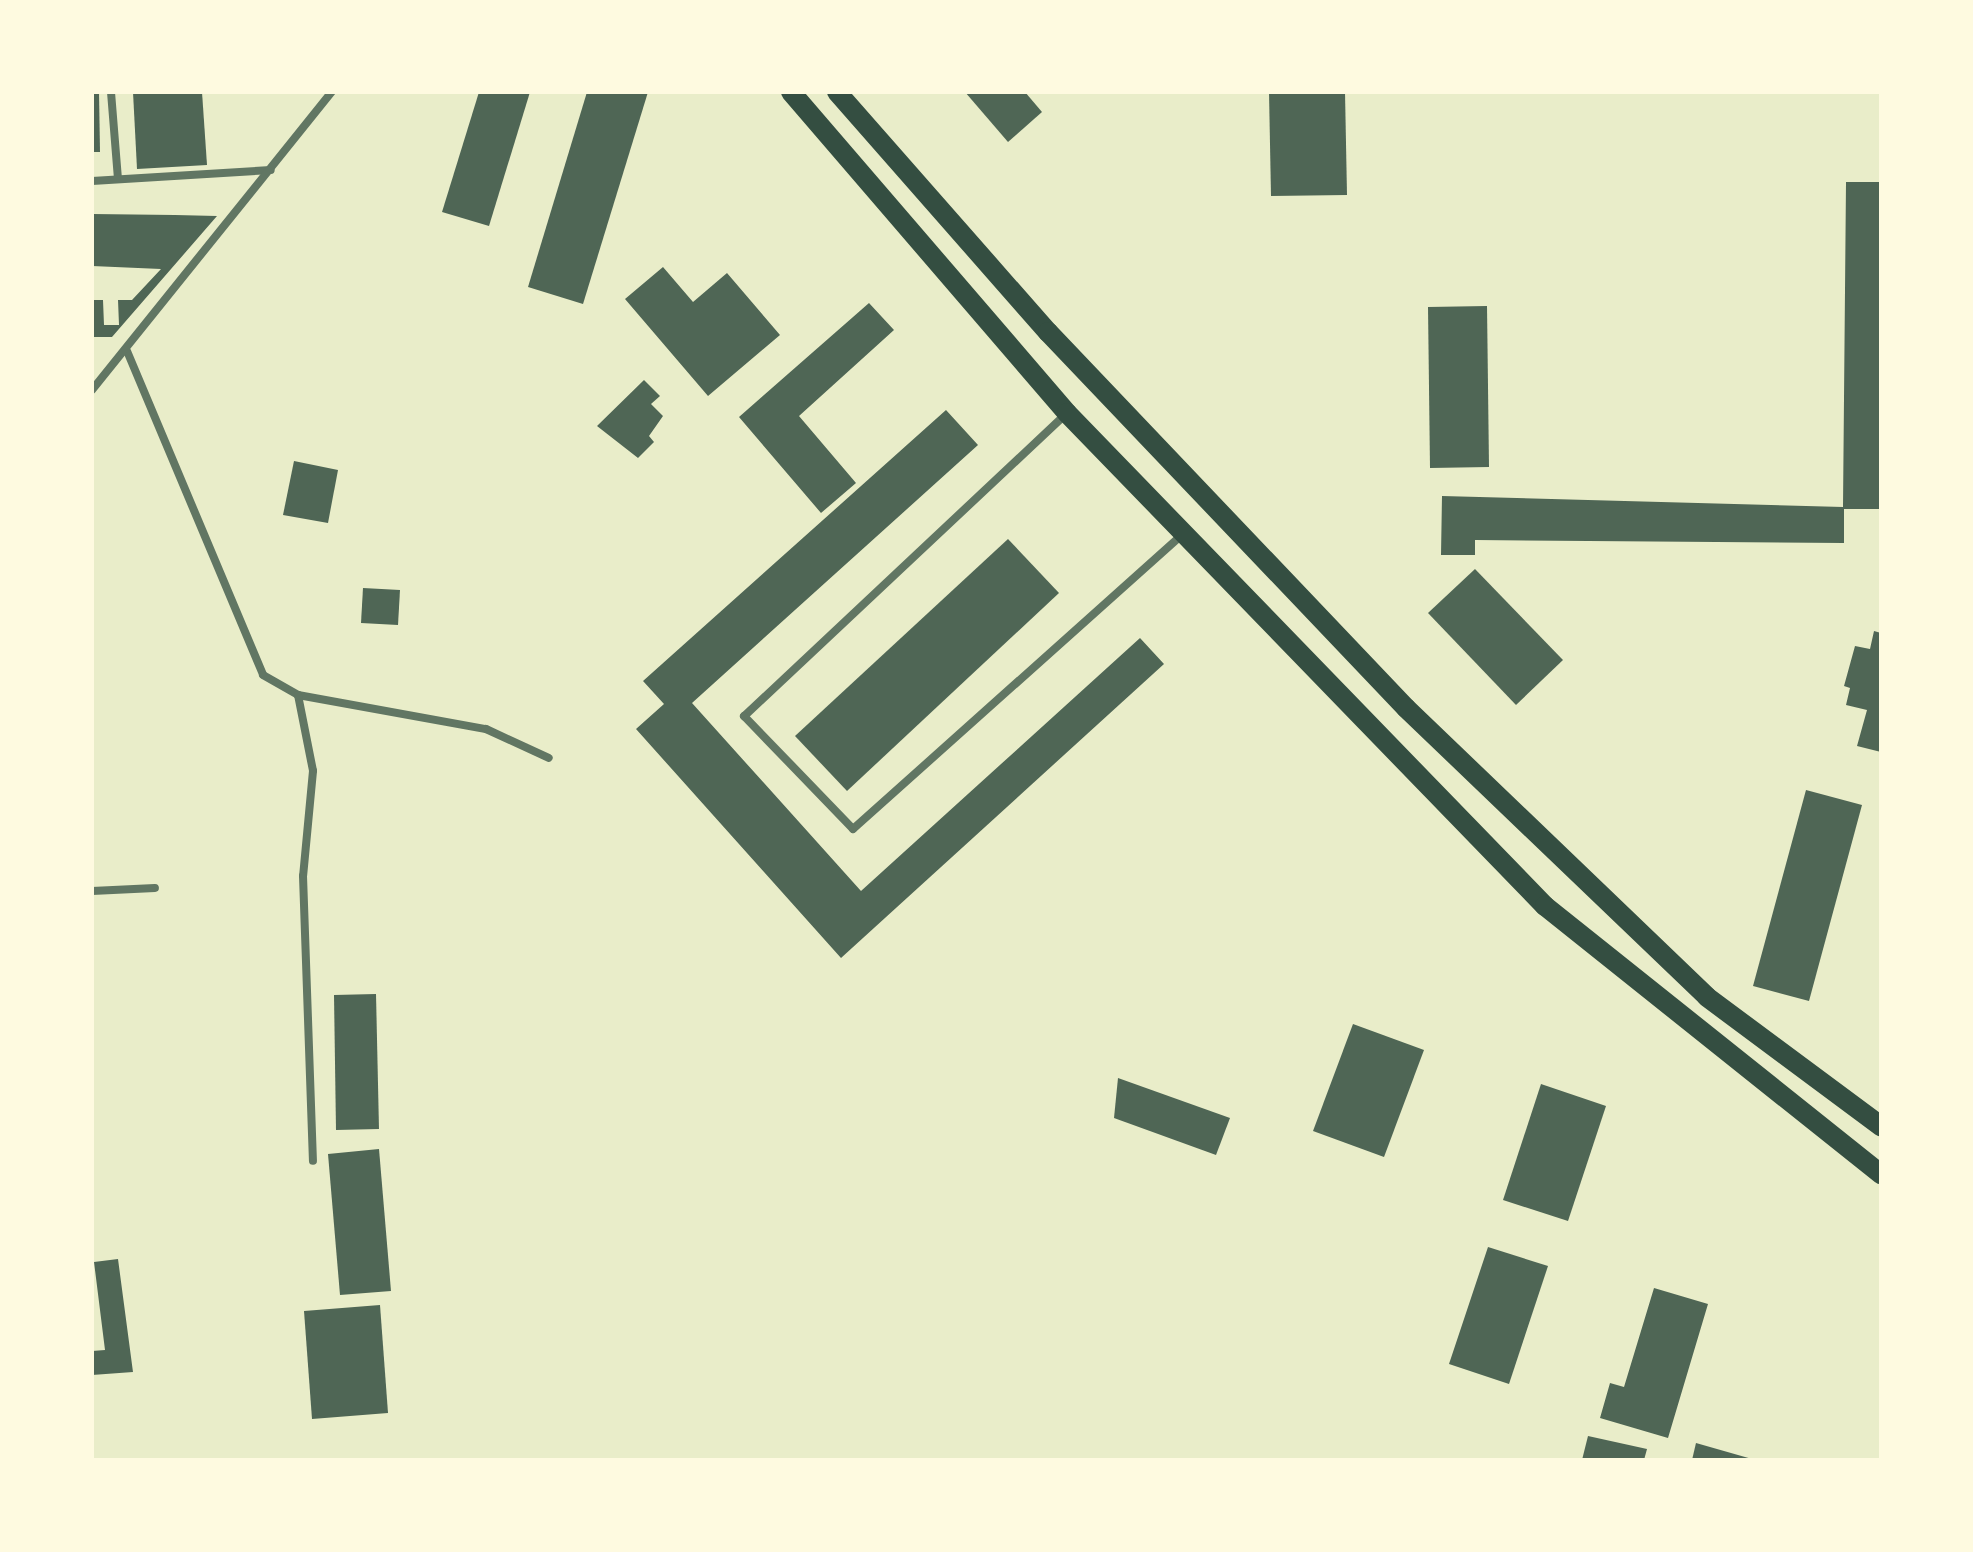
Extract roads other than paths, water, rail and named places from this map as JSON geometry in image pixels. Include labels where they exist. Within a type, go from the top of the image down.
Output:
[{"type":"main road","points":[[791,92],[1067,413],[1545,906],[1881,1174]]},
{"type":"main road","points":[[837,92],[1048,332],[1406,708],[1707,997],[1881,1126]]},
{"type":"street","points":[[111,92],[118,179]]},
{"type":"street","points":[[92,390],[127,351],[332,92]]},
{"type":"street","points":[[92,181],[271,170]]},
{"type":"street","points":[[127,351],[263,675],[298,695],[486,729],[549,758]]},
{"type":"street","points":[[1067,413],[744,716],[853,829],[1183,534]]},
{"type":"street","points":[[298,695],[313,771],[303,876],[313,1161]]},
{"type":"street","points":[[92,891],[155,888]]}]
